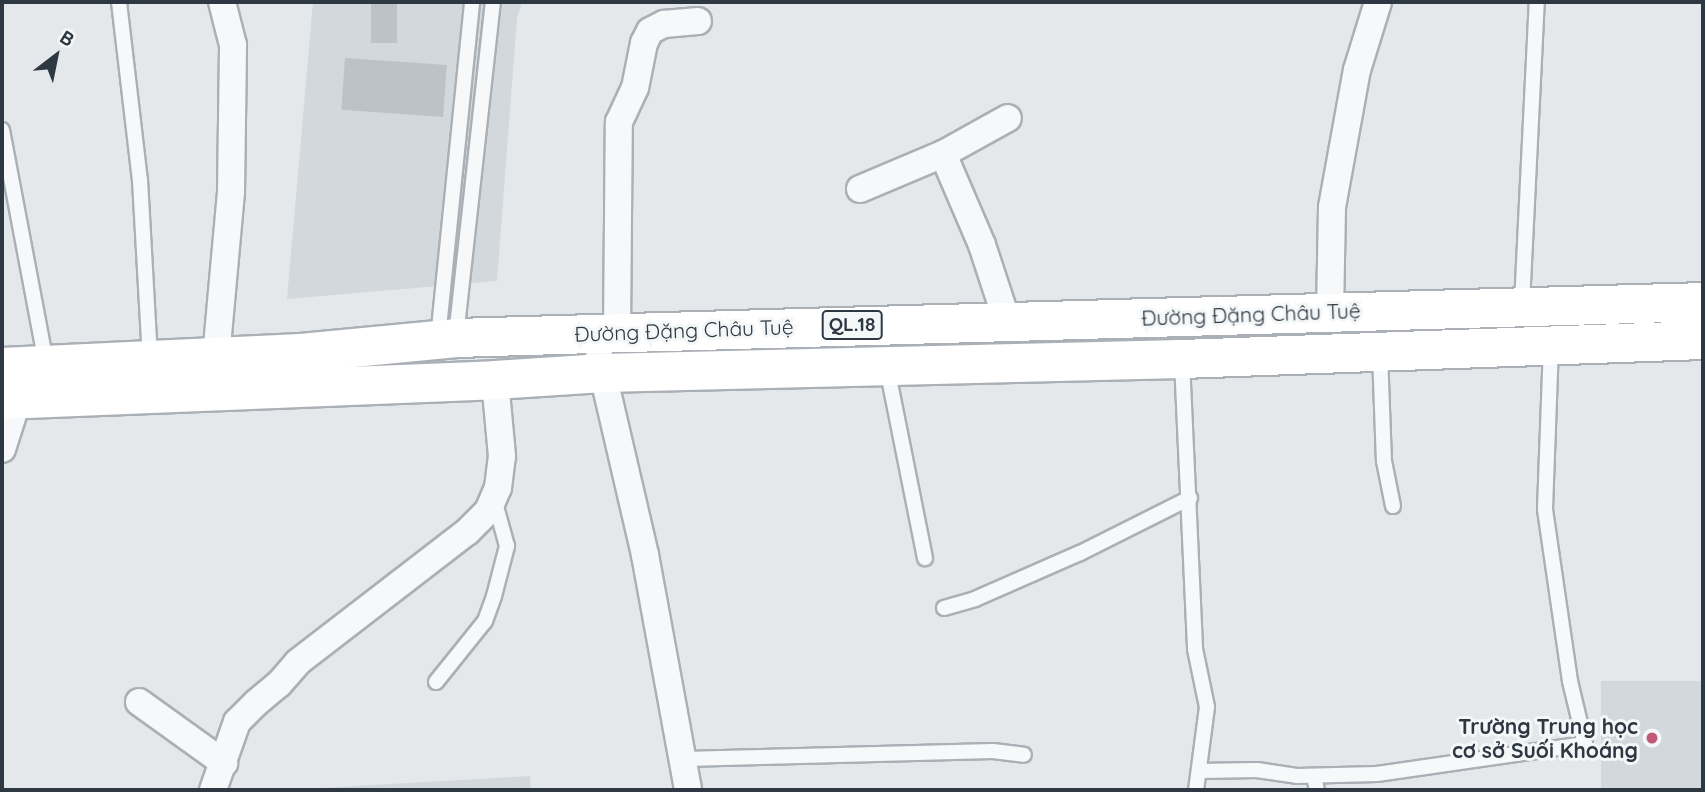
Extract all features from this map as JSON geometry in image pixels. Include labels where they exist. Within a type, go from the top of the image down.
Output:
[{"type":"main road","name":"Đường Đặng Châu Tuệ","points":[[7,389],[46,365],[301,353],[447,338],[1703,302]]},
{"type":"main road","name":"Đường Đặng Châu Tuệ","points":[[7,389],[495,380],[603,373],[1182,359],[1703,340]]},
{"type":"street","points":[[216,357],[231,179],[233,46],[222,2]]},
{"type":"street","points":[[1330,312],[1332,207],[1357,70],[1378,2]]},
{"type":"street","points":[[688,790],[645,555],[603,373],[619,122],[635,88],[644,43],[650,31],[664,23],[698,21]]},
{"type":"street","points":[[860,189],[943,154],[1008,118]]},
{"type":"street","points":[[943,154],[982,245],[1007,321]]},
{"type":"street","points":[[213,790],[225,763],[237,722],[279,684],[298,662],[467,533],[488,511],[498,488],[502,456],[495,380]]},
{"type":"street","points":[[2,449],[7,389]]},
{"type":"street","points":[[139,702],[225,763]]},
{"type":"lane","points":[[119,2],[140,180],[150,360]]},
{"type":"lane","points":[[447,338],[472,2]]},
{"type":"lane","points":[[447,338],[493,2]]},
{"type":"lane","points":[[1522,307],[1537,2]]},
{"type":"lane","points":[[2,131],[46,365]]},
{"type":"lane","points":[[1199,771],[1256,770],[1315,783],[1585,744],[1570,681],[1545,509],[1552,345]]},
{"type":"lane","points":[[1380,352],[1384,461],[1393,506]]},
{"type":"lane","points":[[1182,359],[1195,649],[1207,706],[1196,790]]},
{"type":"lane","points":[[887,366],[925,558]]},
{"type":"lane","points":[[436,682],[485,621],[494,596],[507,546],[494,497]]},
{"type":"lane","points":[[944,607],[975,599],[1080,553],[1190,498]]},
{"type":"lane","points":[[684,759],[993,751],[1024,755]]},
{"type":"shaded area","points":[[313,2],[522,2],[517,18],[497,281],[287,299]]},
{"type":"shaded area","name":"Trường Trung học cơ sở Suối Khoáng","points":[[1601,681],[1703,681],[1703,790],[1601,790]]},
{"type":"shaded area","points":[[530,776],[531,790],[301,790],[302,789]]},
{"type":"building","points":[[371,2],[397,2],[397,43],[371,43]]},
{"type":"building","points":[[345,58],[447,65],[443,117],[341,110]]},
{"type":"place","name":"Trường Trung học cơ sở Suối Khoáng","points":[[1652,738]]}]
